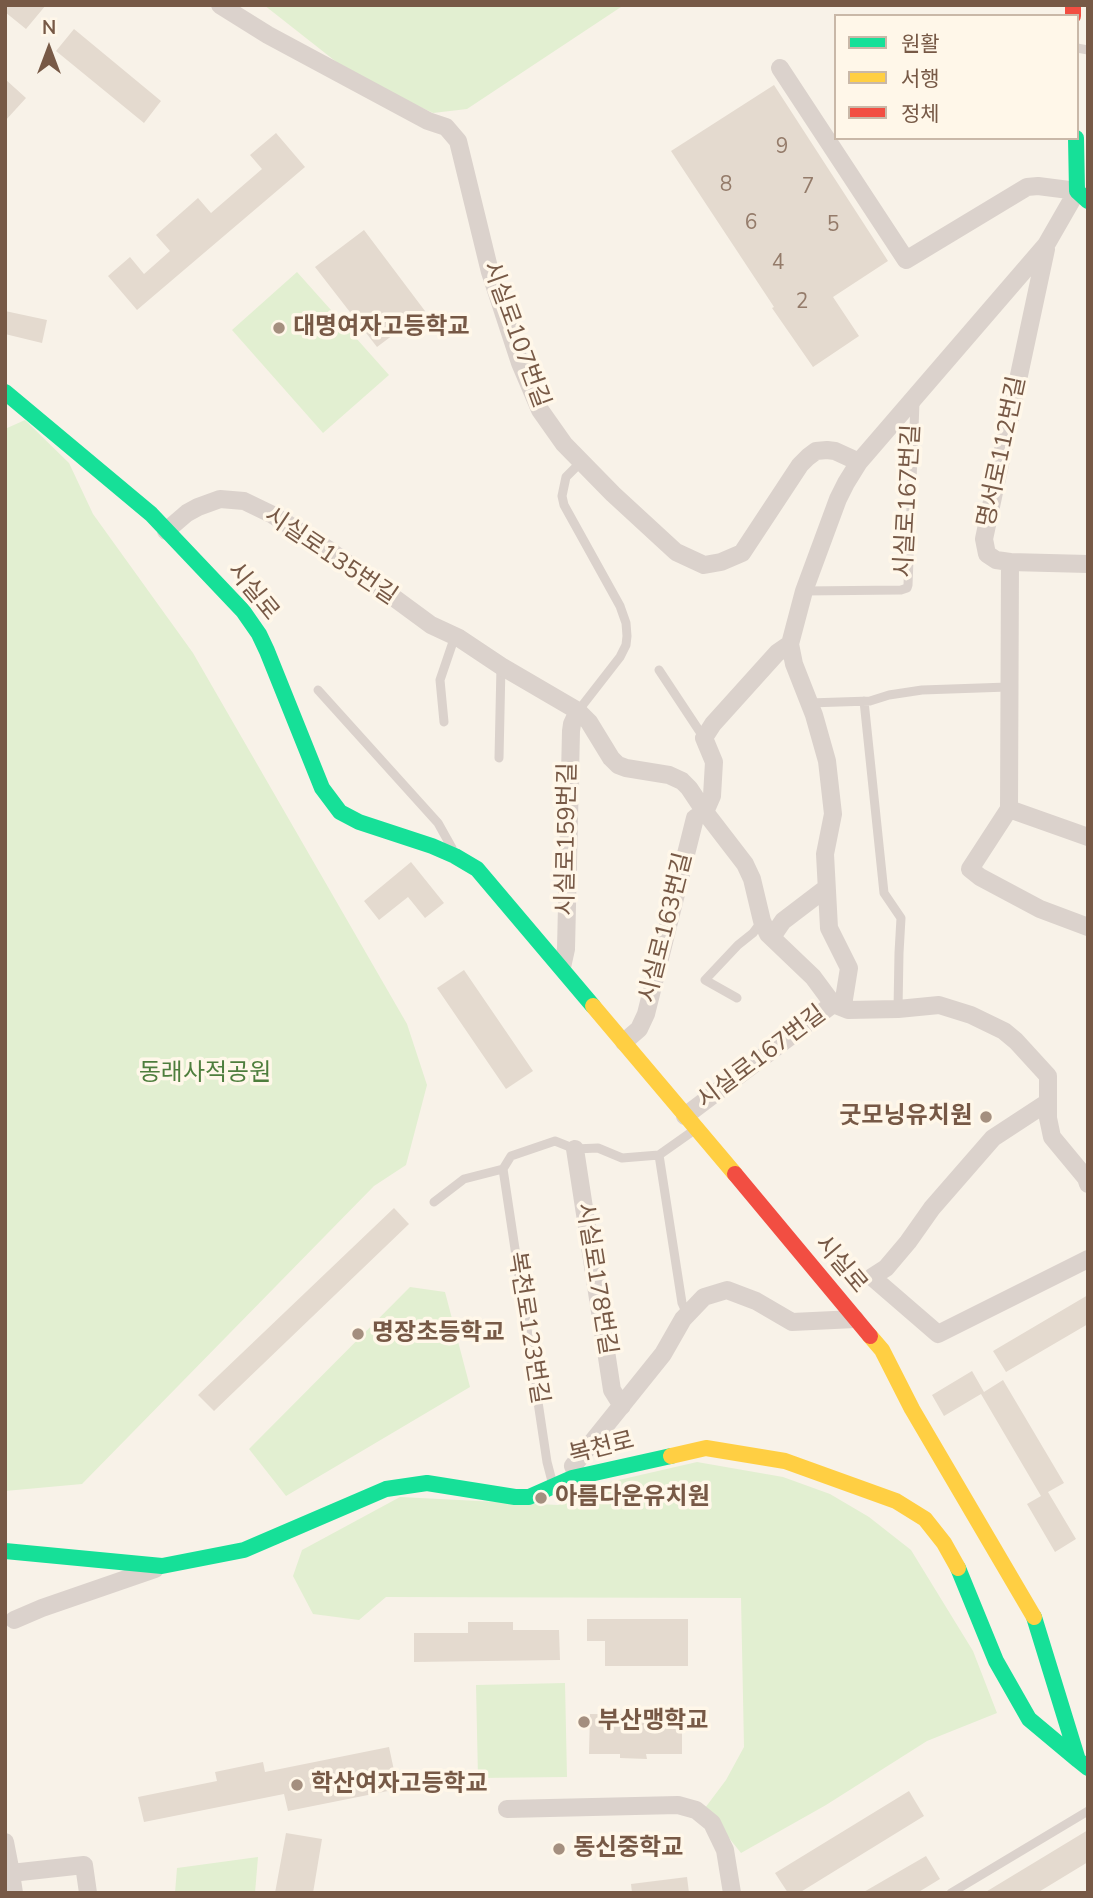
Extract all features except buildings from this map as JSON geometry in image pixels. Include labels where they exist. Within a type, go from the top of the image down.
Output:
[{"type":"main road","points":[[1076,140],[1083,196]]},
{"type":"main road","name":"시실로","points":[[5,391],[151,514],[243,611],[259,634],[322,788],[340,812],[359,822],[432,846],[477,869],[882,1350],[912,1409],[1037,1622],[1083,1764]]},
{"type":"main road","name":"복천로","points":[[5,1551],[162,1566],[244,1550],[386,1489],[427,1483],[529,1497],[578,1477],[706,1448],[785,1461],[896,1501],[925,1519],[944,1543],[959,1570],[996,1661],[1029,1719],[1083,1764]]},
{"type":"street","name":"시실로107번길","points":[[220,5],[268,35],[428,121],[446,127],[458,141],[490,272],[520,363],[540,410],[564,444],[581,462],[676,552],[704,565],[722,562],[742,553],[800,465],[816,451],[835,451],[859,462]]},
{"type":"street","points":[[780,68],[906,260],[1027,187],[1038,186],[1083,196]]},
{"type":"street","name":"시실로167번길","points":[[790,643],[804,591],[838,499],[859,462],[1046,245],[1083,196]]},
{"type":"street","name":"명서로112번길","points":[[1009,809],[1010,562],[996,560],[987,554],[984,539],[1046,245]]},
{"type":"street","name":"시실로135번길","points":[[166,531],[187,513],[220,499],[244,501],[274,515],[318,543],[431,625],[455,636],[578,711],[589,722],[618,765],[669,775],[682,781],[705,813]]},
{"type":"street","points":[[1010,562],[1088,564]]},
{"type":"street","points":[[825,889],[783,921],[767,929],[745,864],[705,813],[712,796],[714,762],[705,738],[713,724],[776,653],[790,643],[794,664],[827,761],[833,814],[825,855],[829,928],[849,968],[844,999],[833,1004]]},
{"type":"street","name":"시실로159번길","points":[[562,967],[566,949],[571,731],[578,711]]},
{"type":"street","points":[[1088,837],[1009,809],[970,869],[1040,909],[1088,928]]},
{"type":"street","name":"시실로163번길","points":[[624,1042],[639,1029],[646,1014],[695,818],[705,813]]},
{"type":"street","name":"시실로167번길","points":[[691,1122],[833,1004],[813,977],[767,929]]},
{"type":"street","points":[[833,1004],[848,1010],[939,1005],[1004,1031],[1048,1076],[1048,1118],[1052,1138],[1086,1178],[1088,1184]]},
{"type":"street","points":[[1048,1102],[993,1138],[932,1208],[886,1268],[872,1277],[938,1334],[1088,1259]]},
{"type":"street","name":"시실로178번길","points":[[575,1149],[612,1390],[622,1406]]},
{"type":"street","name":"시실로178번길","points":[[578,1477],[573,1466],[663,1354],[687,1314],[704,1297],[727,1290],[756,1301],[792,1322],[855,1319]]},
{"type":"street","points":[[14,1620],[162,1566]]},
{"type":"street","points":[[507,1809],[678,1805],[696,1810],[712,1823],[725,1850],[732,1893]]},
{"type":"street","points":[[5,1842],[14,1893]]},
{"type":"street","points":[[11,1873],[83,1865],[88,1893]]},
{"type":"lane","name":"시실로167번길","points":[[804,591],[907,588],[915,396]]},
{"type":"lane","points":[[578,711],[620,657],[627,636],[620,606],[564,505],[562,495],[566,477],[581,462]]},
{"type":"lane","points":[[444,722],[440,680],[455,636]]},
{"type":"lane","points":[[499,758],[501,666]]},
{"type":"lane","points":[[659,670],[705,738]]},
{"type":"lane","points":[[809,703],[864,702],[922,690],[1008,687]]},
{"type":"lane","name":"시실로","points":[[318,690],[438,823],[455,856]]},
{"type":"lane","points":[[864,702],[884,892],[901,918],[898,1009]]},
{"type":"lane","points":[[737,998],[705,979],[738,945],[753,933],[767,929]]},
{"type":"lane","points":[[434,1202],[464,1179],[503,1169],[511,1156],[555,1141],[575,1149],[597,1148],[622,1158],[659,1155],[691,1122]]},
{"type":"lane","points":[[659,1155],[682,1303],[687,1314]]},
{"type":"lane","name":"복천로123번길","points":[[503,1169],[547,1462],[554,1486]]},
{"type":"lane","points":[[951,1893],[1088,1811]]},
{"type":"green space","points":[[264,5],[624,5],[467,109],[433,113],[353,75]]},
{"type":"green space","points":[[297,272],[389,375],[323,433],[232,330]]},
{"type":"green space","name":"동래사적공원","points":[[25,420],[69,463],[93,514],[193,653],[407,1024],[427,1085],[406,1165],[374,1186],[82,1484],[5,1491],[5,429]]},
{"type":"green space","points":[[410,1287],[445,1292],[470,1387],[286,1496],[249,1449]]},
{"type":"green space","points":[[697,1462],[783,1477],[830,1494],[869,1517],[911,1550],[973,1651],[997,1713],[927,1741],[826,1805],[741,1853],[705,1808],[726,1780],[744,1747],[741,1598],[386,1597],[359,1620],[313,1614],[293,1576],[302,1550],[400,1497],[558,1505],[610,1482]]},
{"type":"green space","points":[[565,1683],[567,1777],[478,1778],[476,1685]]},
{"type":"green space","points":[[258,1857],[255,1893],[175,1893],[177,1868]]},
{"type":"traffic: fast","points":[[1076,140],[1077,191],[1088,201]]},
{"type":"traffic: fast","points":[[5,392],[151,514],[243,611],[267,651],[322,788],[340,812],[359,822],[432,846],[477,869],[593,1006]]},
{"type":"traffic: fast","points":[[5,1551],[162,1566],[244,1550],[386,1489],[427,1483],[529,1497],[572,1478],[671,1456]]},
{"type":"traffic: fast","points":[[958,1568],[996,1661],[1029,1719],[1078,1760]]},
{"type":"traffic: fast","points":[[1034,1617],[1078,1760],[1088,1768]]},
{"type":"traffic: slow","points":[[593,1006],[735,1174]]},
{"type":"traffic: slow","points":[[870,1336],[882,1350],[912,1409],[1034,1617]]},
{"type":"traffic: slow","points":[[671,1456],[706,1448],[785,1461],[896,1501],[925,1519],[944,1543],[958,1568]]},
{"type":"traffic: jam","points":[[1073,5],[1073,14]]},
{"type":"traffic: jam","points":[[735,1174],[870,1336]]},
{"type":"place","name":"대명여자고등학교","points":[[279,328]]},
{"type":"place","name":"굿모닝유치원","points":[[986,1117]]},
{"type":"place","name":"명장초등학교","points":[[358,1334]]},
{"type":"place","name":"아름다운유치원","points":[[541,1498]]},
{"type":"place","name":"부산맹학교","points":[[584,1722]]},
{"type":"place","name":"학산여자고등학교","points":[[297,1785]]},
{"type":"place","name":"동신중학교","points":[[559,1849]]}]
